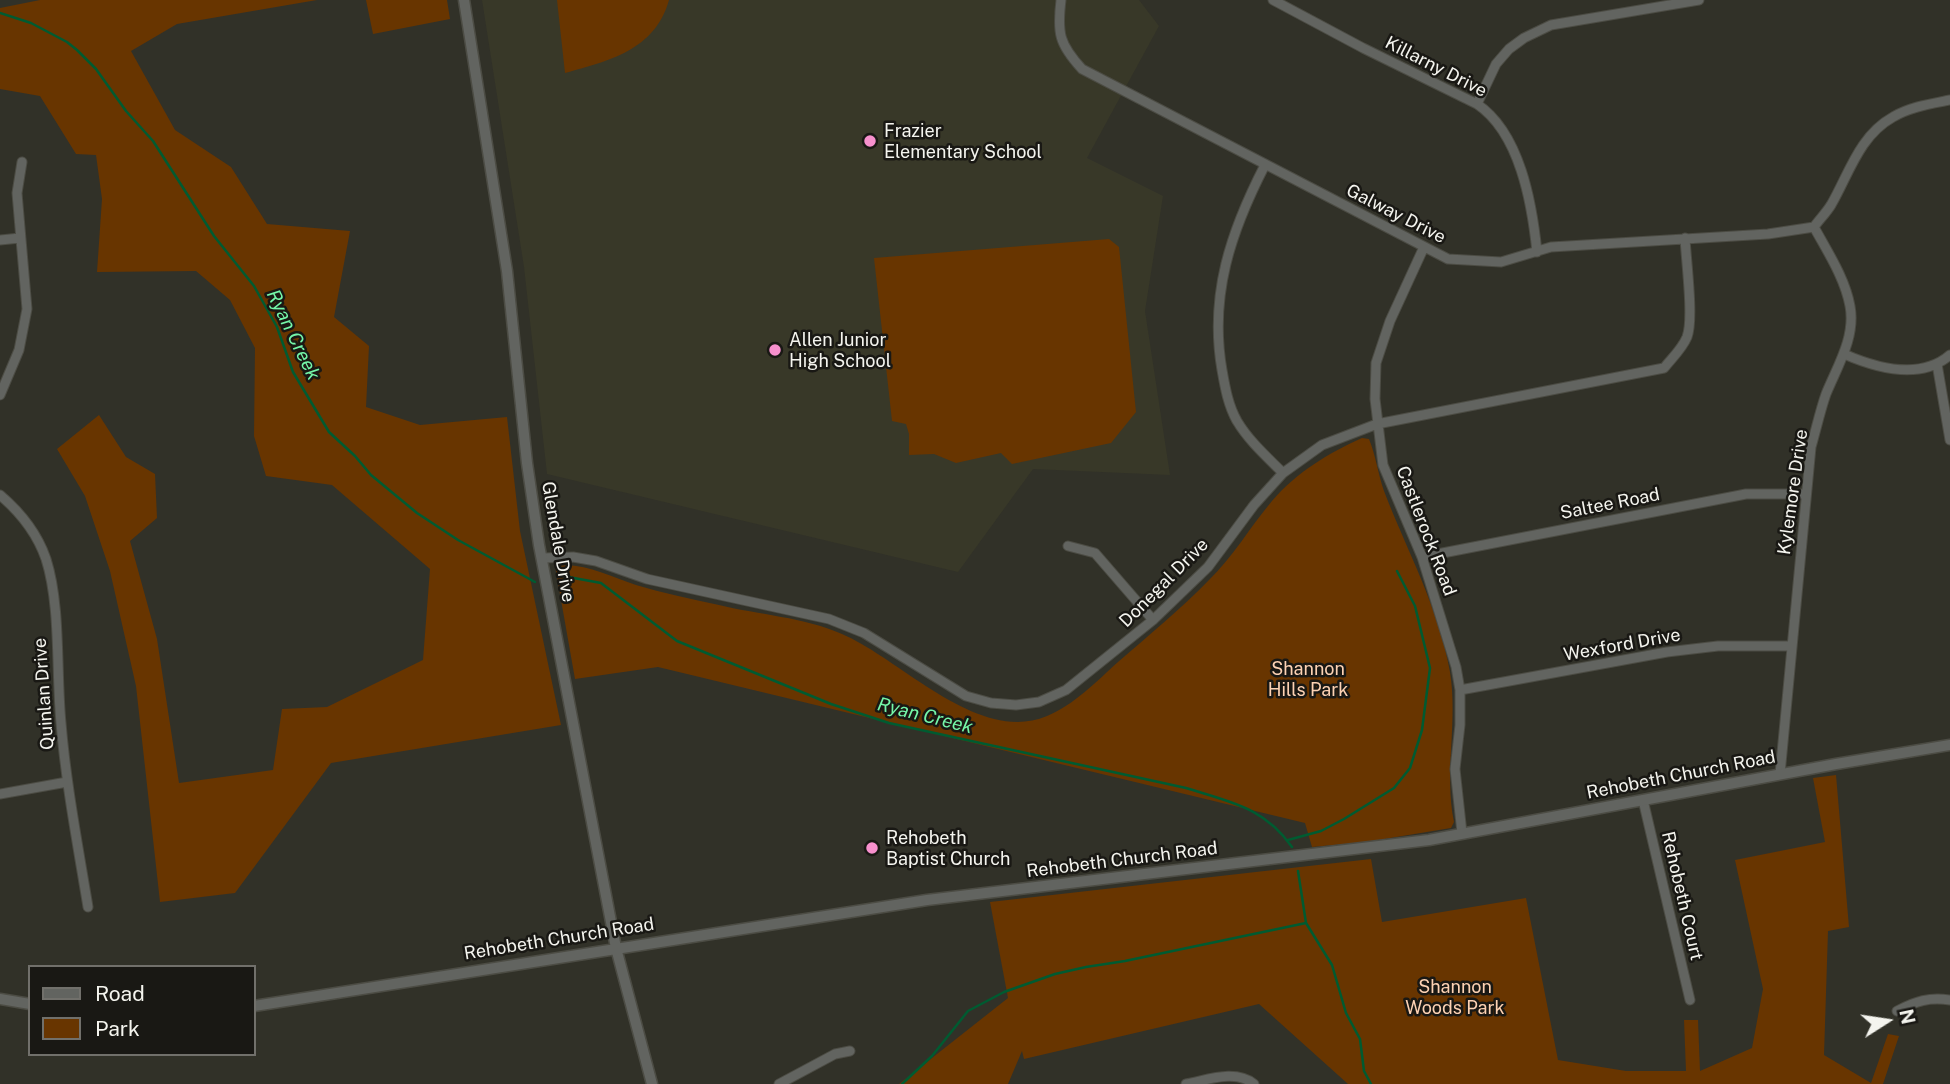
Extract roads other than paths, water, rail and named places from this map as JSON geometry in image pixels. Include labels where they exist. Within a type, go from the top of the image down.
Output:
[{"type":"street","name":"Glendale Drive","points":[[464,0],[507,271],[527,463],[543,558],[617,948],[652,1084]]},
{"type":"street","name":"Galway Drive","points":[[1061,0],[1058,24],[1063,43],[1066,52],[1082,69],[1448,259],[1501,262],[1551,247],[1769,233],[1814,227]]},
{"type":"street","name":"Killarny Drive","points":[[1273,0],[1477,104],[1491,114],[1507,137],[1526,185],[1535,226],[1537,252]]},
{"type":"street","points":[[1477,104],[1496,64],[1509,50],[1524,38],[1551,25],[1664,3],[1699,0]]},
{"type":"street","points":[[1814,227],[1829,208],[1859,149],[1876,131],[1891,118],[1911,108],[1950,100]]},
{"type":"street","points":[[0,395],[19,350],[27,309],[17,193],[22,162]]},
{"type":"street","points":[[1265,165],[1244,205],[1228,248],[1220,293],[1218,350],[1226,395],[1236,419],[1251,441],[1283,472]]},
{"type":"street","name":"Kylemore Drive","points":[[1780,774],[1811,447],[1825,397],[1850,334],[1851,308],[1844,284],[1814,227]]},
{"type":"street","points":[[0,240],[20,238]]},
{"type":"street","name":"Donegal Drive","points":[[543,558],[573,557],[596,561],[647,579],[829,618],[864,633],[966,696],[991,703],[1016,705],[1040,702],[1066,690],[1153,620],[1208,566],[1283,472],[1322,445],[1377,424],[1664,368],[1688,335],[1689,295],[1685,238]]},
{"type":"street","name":"Castlerock Road","points":[[1424,247],[1390,321],[1376,363],[1375,399],[1383,465],[1422,557],[1456,667],[1460,690],[1460,725],[1455,769],[1462,833]]},
{"type":"street","points":[[1844,354],[1866,363],[1898,370],[1912,370],[1937,364],[1950,355]]},
{"type":"street","points":[[1937,364],[1950,440]]},
{"type":"street","name":"Saltee Road","points":[[1422,557],[1746,494],[1806,494]]},
{"type":"street","name":"Quinlan Drive","points":[[0,495],[16,508],[31,529],[45,557],[51,582],[67,782],[88,907]]},
{"type":"street","points":[[1068,545],[1095,553],[1153,620]]},
{"type":"street","name":"Wexford Drive","points":[[1460,690],[1667,652],[1718,646],[1791,646]]},
{"type":"street","name":"Rehobeth Church Road","points":[[256,1006],[927,900],[1429,840],[1950,745]]},
{"type":"street","points":[[0,794],[67,782]]},
{"type":"street","name":"Rehobeth Court","points":[[1643,800],[1690,1000]]},
{"type":"street","points":[[1897,1012],[1916,1001],[1934,997],[1950,1000]]},
{"type":"street","points":[[0,999],[28,1004]]},
{"type":"street","points":[[779,1084],[835,1054],[850,1051]]},
{"type":"street","points":[[1186,1084],[1230,1075],[1254,1084]]},
{"type":"waterway","name":"Ryan Creek","points":[[0,13],[31,23],[77,50],[96,69],[126,111],[153,141],[214,236],[254,286],[277,327],[293,372],[329,432],[371,475],[417,513],[458,540],[535,582]]},
{"type":"waterway","points":[[1288,840],[1321,831],[1344,819],[1394,788],[1410,768],[1422,730],[1430,668],[1415,606],[1397,571]]},
{"type":"waterway","name":"Ryan Creek","points":[[563,576],[601,583],[677,641],[831,704],[889,723],[1186,788],[1258,814],[1292,847]]},
{"type":"waterway","name":"Ryan Creek","points":[[1298,871],[1306,923],[1332,965],[1346,1013],[1360,1039],[1364,1071],[1371,1084]]},
{"type":"waterway","points":[[902,1084],[932,1056],[968,1011],[1004,992],[1055,974],[1306,923]]},
{"type":"place","name":"Frazier Elementary School","points":[[870,141]]},
{"type":"place","name":"Allen Junior High School","points":[[775,350]]},
{"type":"place","name":"Rehobeth Baptist Church","points":[[872,848]]},
{"type":"park label","name":"Shannon Hills Park","points":[[1308,679]]},
{"type":"park label","name":"Shannon Woods Park","points":[[1455,997]]}]
